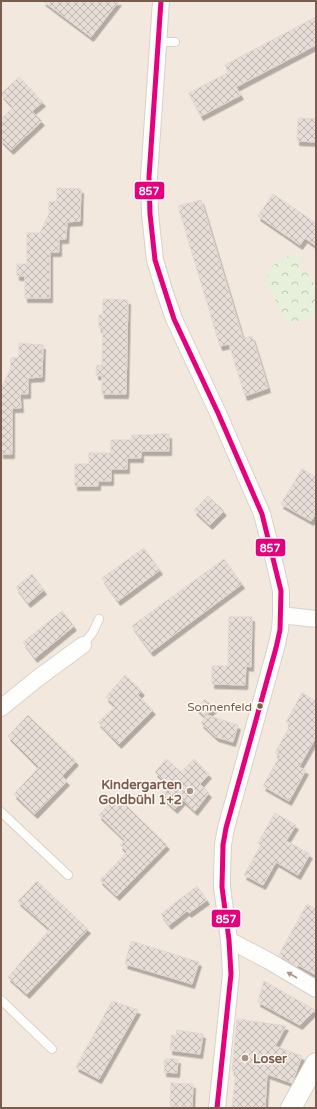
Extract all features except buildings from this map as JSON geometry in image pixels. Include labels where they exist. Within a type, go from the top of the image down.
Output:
[{"type":"street","points":[[161,1],[149,177],[150,214],[155,260],[174,319],[218,413],[262,514],[281,591],[280,630],[276,648],[226,828],[223,845],[222,887],[229,940],[230,974],[217,1108]]},
{"type":"street","points":[[281,615],[316,619]]},
{"type":"street","points":[[1,708],[83,644]]},
{"type":"street","points":[[229,940],[316,989]]},
{"type":"street","points":[[291,1108],[316,1063]]},
{"type":"lane","points":[[158,42],[175,42]]},
{"type":"lane","points":[[83,644],[93,632],[99,619]]},
{"type":"lane","points":[[1,812],[68,875]]},
{"type":"lane","points":[[1,1000],[52,1049]]},
{"type":"shaded area","points":[[1,1],[316,1],[316,1108],[1,1108]]},
{"type":"green space","points":[[298,253],[302,272],[307,273],[316,287],[316,314],[289,324],[283,316],[266,283],[270,269],[278,260]]},
{"type":"transit line","name":"857","points":[[161,1],[149,177],[150,214],[155,260],[174,319],[218,413],[262,514],[281,591],[280,630],[276,648],[226,828],[223,845],[222,887],[229,940],[231,974],[217,1108]]},
{"type":"place","name":"Sonnenfeld","points":[[260,706]]},
{"type":"place","name":"Kindergarten Goldbühl 1+2","points":[[190,791]]},
{"type":"place","name":"Loser","points":[[245,1058]]}]
